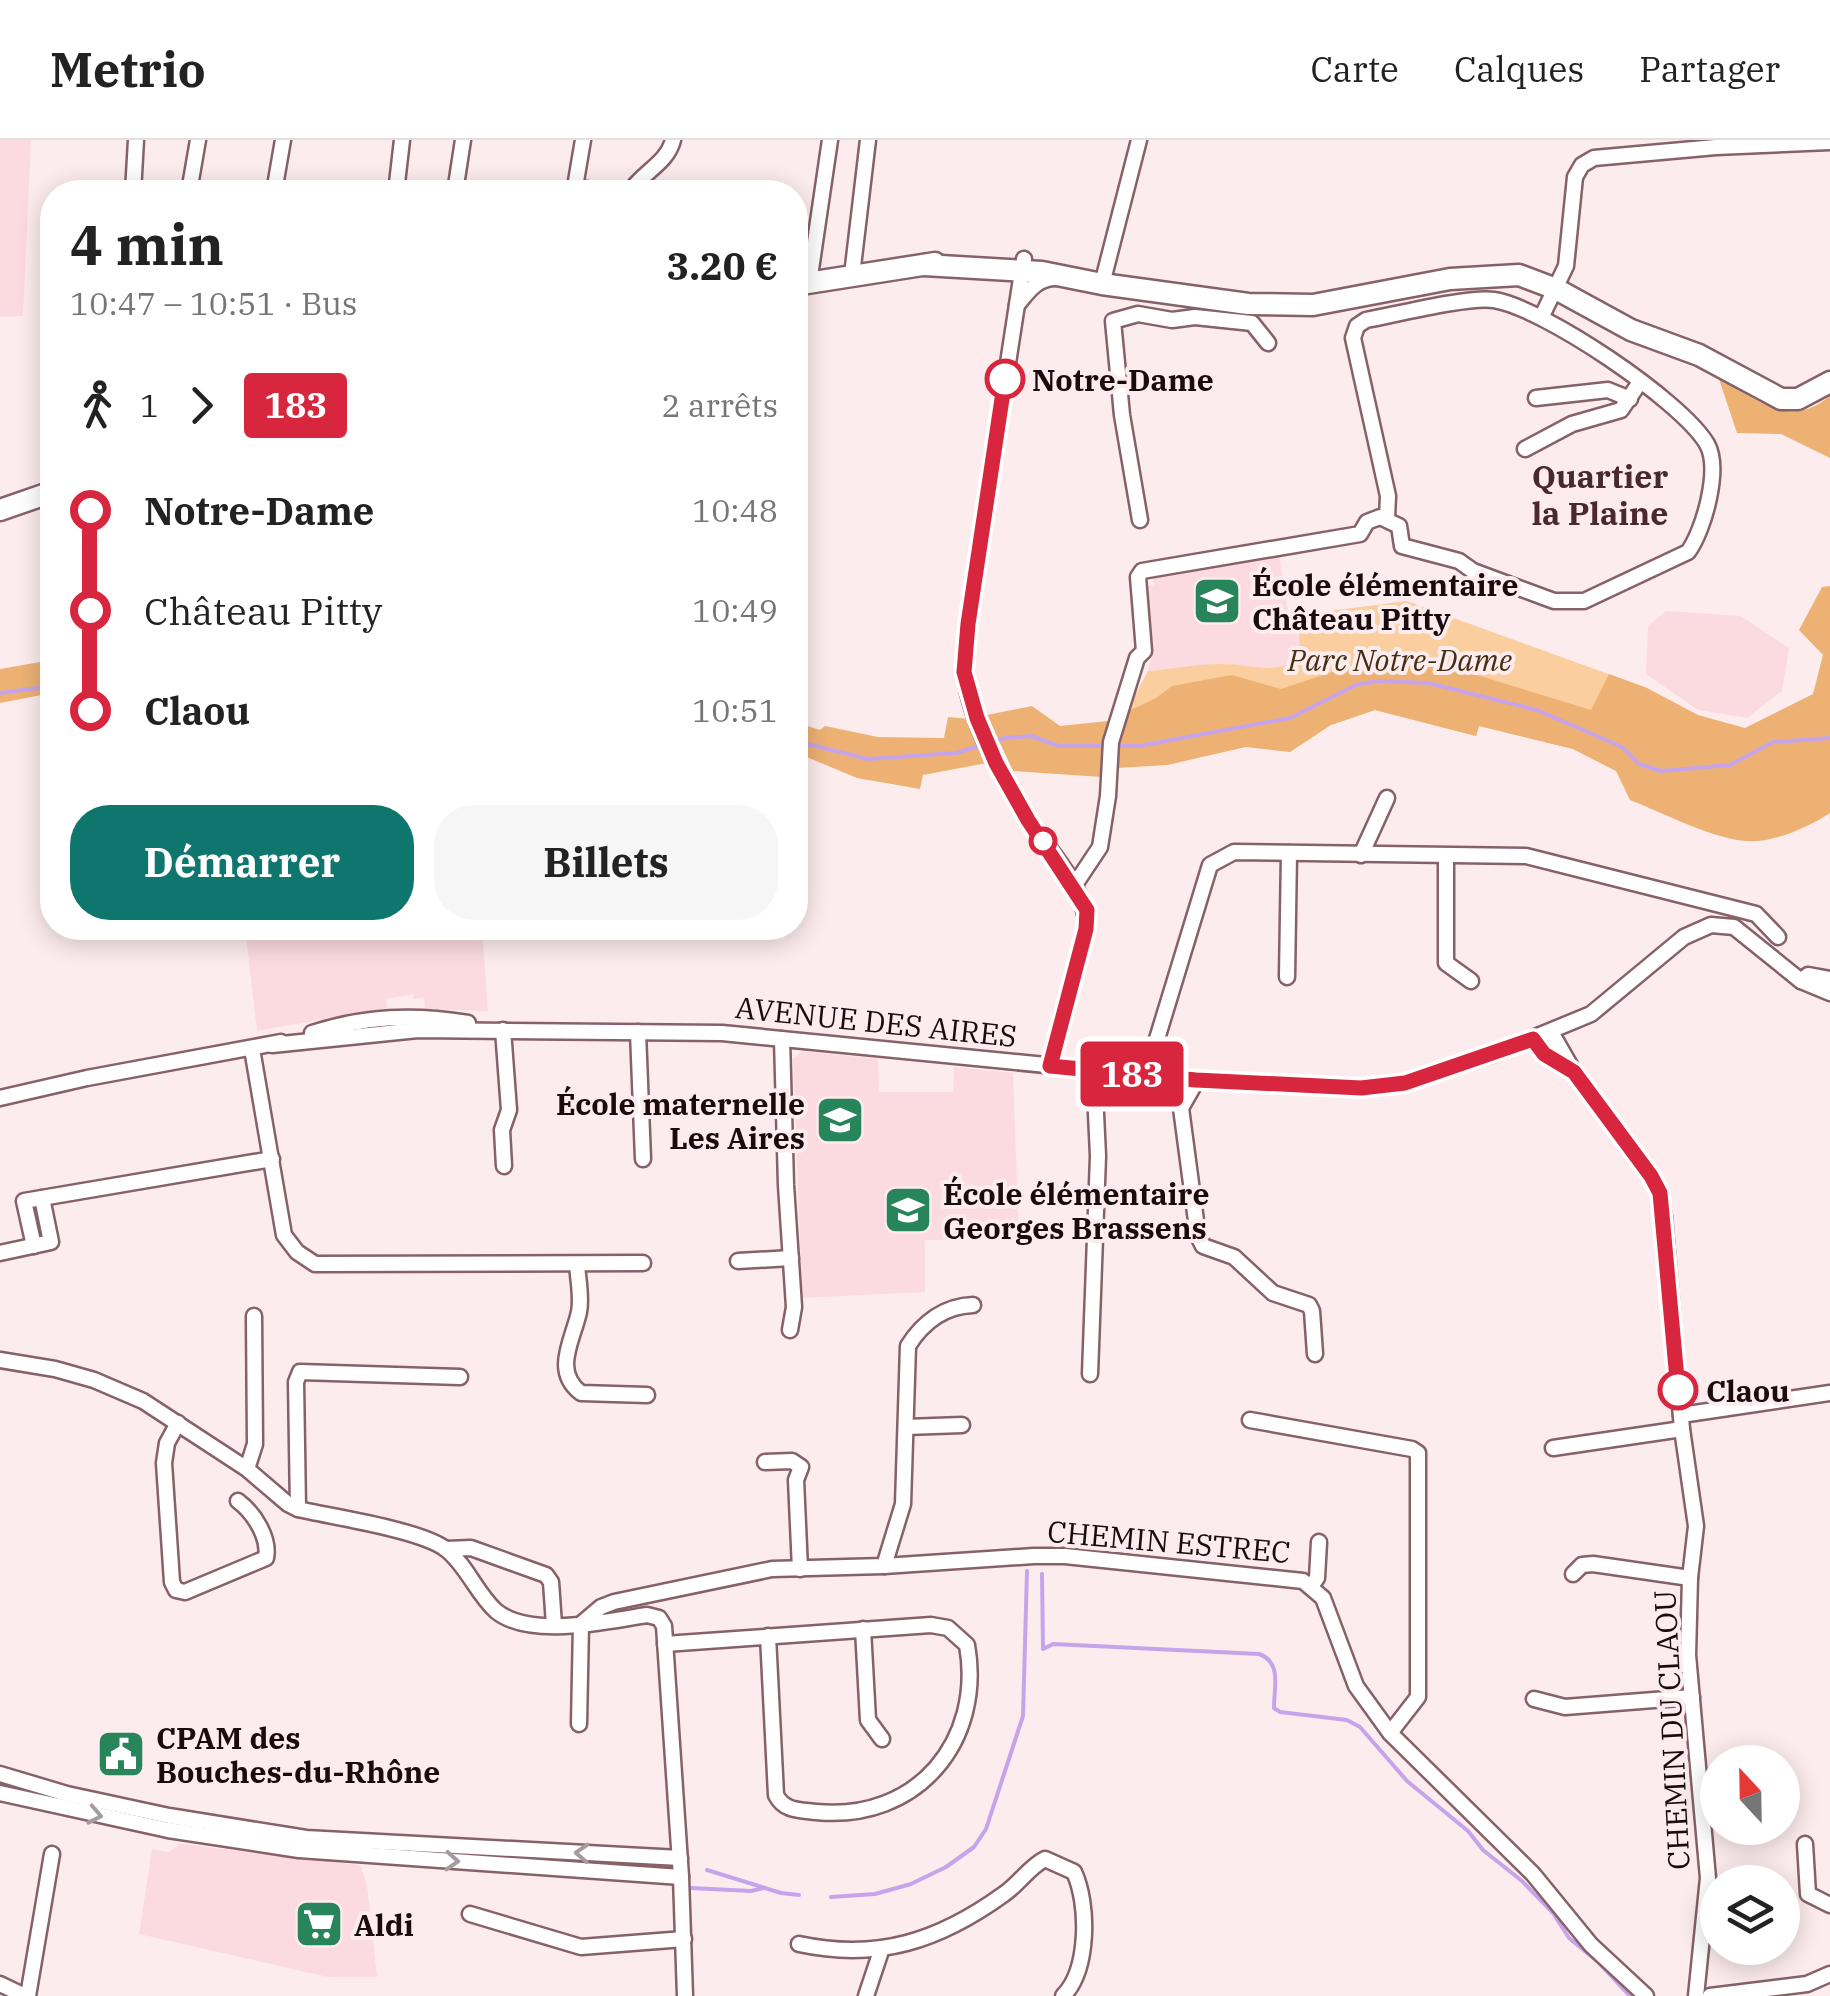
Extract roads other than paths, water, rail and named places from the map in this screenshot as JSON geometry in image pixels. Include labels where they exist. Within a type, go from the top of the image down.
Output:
[{"type":"street","points":[[134,180],[136,140]]},
{"type":"street","points":[[191,180],[198,140]]},
{"type":"street","points":[[276,180],[283,140]]},
{"type":"street","points":[[397,180],[402,140]]},
{"type":"street","points":[[457,180],[463,140]]},
{"type":"street","points":[[576,180],[583,140]]},
{"type":"street","points":[[639,180],[666,158],[673,140]]},
{"type":"street","points":[[808,253],[830,140]]},
{"type":"street","points":[[852,275],[868,140]]},
{"type":"street","points":[[1104,279],[1139,140]]},
{"type":"street","points":[[1542,316],[1566,266],[1574,176],[1582,165],[1594,158],[1716,146],[1830,142]]},
{"type":"street","points":[[808,283],[924,264],[1023,265],[1248,304],[1313,305],[1450,279],[1519,275],[1631,330],[1699,356],[1781,399],[1798,398],[1830,382]]},
{"type":"street","points":[[1023,265],[1066,277]]},
{"type":"street","points":[[1023,265],[964,672],[996,763],[1087,910],[1086,929],[1050,1066]]},
{"type":"street","points":[[1016,306],[1032,286],[1044,279],[1104,279]]},
{"type":"street","points":[[1074,886],[1100,847],[1111,746],[1137,658],[1144,651],[1138,576],[1142,571],[1360,534],[1373,518],[1387,518],[1399,526],[1402,546],[1459,561],[1473,571],[1554,600],[1584,601],[1688,552],[1698,538],[1714,468],[1708,444],[1678,410],[1542,316],[1515,304],[1489,299],[1366,320],[1357,326],[1353,338],[1388,496],[1387,518]]},
{"type":"street","points":[[1140,520],[1122,415],[1113,321],[1138,314],[1172,320],[1194,317],[1252,322],[1268,342]]},
{"type":"street","points":[[1524,449],[1572,424],[1620,410],[1640,382]]},
{"type":"street","points":[[1536,398],[1608,390],[1630,399]]},
{"type":"street","points":[[0,514],[40,497]]},
{"type":"street","points":[[1361,855],[1387,798]]},
{"type":"street","points":[[1146,1075],[1210,864],[1234,852],[1526,856],[1756,914],[1778,936]]},
{"type":"street","points":[[1288,977],[1290,853]]},
{"type":"street","points":[[1446,857],[1446,963],[1471,981]]},
{"type":"street","name":"AVENUE DES AIRES","points":[[0,1098],[272,1045],[365,1033],[503,1030],[722,1033],[1196,1080],[1361,1088],[1405,1083],[1533,1039],[1591,1014],[1670,948],[1711,925],[1743,932],[1801,981],[1830,993]]},
{"type":"street","points":[[1801,981],[1808,975],[1830,979]]},
{"type":"street","points":[[503,1030],[508,1110],[502,1130],[504,1166]]},
{"type":"street","points":[[638,1032],[643,1159]]},
{"type":"street","name":"CHEMIN DU CLAOU","points":[[1551,1032],[1574,1072],[1660,1193],[1681,1422],[1696,1526],[1688,1655],[1708,1878],[1696,1996]]},
{"type":"street","points":[[782,1039],[794,1307],[790,1330]]},
{"type":"street","name":"CHEMIN DU CLAOU","points":[[1533,1039],[1544,1054],[1574,1072]]},
{"type":"street","points":[[252,1049],[284,1235],[297,1252],[315,1264],[643,1263]]},
{"type":"street","points":[[1090,1374],[1098,1156],[1094,1070]]},
{"type":"street","points":[[1169,1077],[1181,1108],[1198,1236],[1203,1246],[1234,1257],[1274,1293],[1308,1305],[1312,1311],[1314,1354]]},
{"type":"street","points":[[1181,1108],[1196,1080]]},
{"type":"street","points":[[0,1253],[34,1246],[24,1201],[272,1159]]},
{"type":"street","points":[[738,1260],[791,1258]]},
{"type":"street","points":[[577,1264],[580,1310],[566,1354],[567,1377],[581,1392],[646,1395]]},
{"type":"street","points":[[884,1566],[904,1504],[908,1346],[917,1331],[952,1306],[973,1305]]},
{"type":"street","points":[[248,1469],[255,1444],[254,1316]]},
{"type":"street","points":[[0,1360],[55,1369],[142,1400],[248,1469],[298,1509],[414,1536],[446,1549],[471,1548],[546,1575],[551,1582],[554,1625]]},
{"type":"street","points":[[298,1509],[296,1382],[300,1372],[460,1378]]},
{"type":"street","points":[[1553,1448],[1830,1392]]},
{"type":"street","points":[[1250,1420],[1418,1454],[1418,1698],[1390,1733]]},
{"type":"street","points":[[178,1424],[166,1444],[164,1463],[172,1582],[176,1590],[185,1592],[266,1558],[268,1549],[252,1512],[238,1501]]},
{"type":"street","points":[[906,1427],[962,1425]]},
{"type":"street","points":[[765,1462],[792,1461],[801,1467],[796,1480],[800,1569]]},
{"type":"street","points":[[1312,1586],[1317,1578],[1319,1542]]},
{"type":"street","name":"CHEMIN ESTREC","points":[[446,1549],[495,1610],[528,1625],[581,1624],[601,1607],[614,1602],[717,1578],[772,1570],[1065,1556],[1294,1579],[1312,1586],[1331,1614],[1356,1686],[1390,1733],[1532,1874],[1591,1945],[1646,1996]]},
{"type":"street","points":[[1572,1574],[1582,1565],[1593,1564],[1690,1578]]},
{"type":"street","points":[[579,1724],[581,1624],[659,1618],[664,1626],[680,1858],[684,1996]]},
{"type":"street","points":[[665,1644],[768,1636],[931,1624],[960,1636],[967,1644],[970,1701],[964,1723],[938,1768],[891,1800],[830,1813],[790,1809],[780,1804],[776,1795],[768,1636]]},
{"type":"street","points":[[863,1629],[868,1720],[882,1739]]},
{"type":"street","points":[[1534,1699],[1564,1707],[1692,1697]]},
{"type":"street","points":[[0,1774],[68,1794],[170,1816],[306,1838],[680,1858]]},
{"type":"street","points":[[0,1793],[168,1830],[298,1850],[681,1877]]},
{"type":"street","points":[[1805,1844],[1808,1894],[1830,1905]]},
{"type":"street","points":[[0,1984],[26,1996],[52,1854]]},
{"type":"street","points":[[799,1944],[823,1949],[882,1950],[910,1944],[978,1913],[1014,1887],[1039,1862],[1053,1860],[1074,1872],[1078,1880],[1083,1938],[1078,1974],[1063,1996]]},
{"type":"street","points":[[470,1914],[581,1946],[684,1938]]},
{"type":"street","points":[[867,1996],[882,1950]]},
{"type":"street","points":[[1710,1996],[1807,1984],[1830,1974]]},
{"type":"waterway","points":[[1116,746],[1139,746],[1290,718],[1356,685],[1378,681],[1428,683],[1537,710],[1622,747],[1639,764],[1661,771],[1730,765],[1773,742],[1830,738]]},
{"type":"waterway","points":[[0,693],[40,688]]},
{"type":"waterway","points":[[808,744],[868,759],[956,753],[1005,738],[1031,736],[1059,746],[1107,746]]},
{"type":"waterway","points":[[831,1897],[875,1894],[911,1884],[946,1867],[974,1847],[986,1829],[1023,1716],[1027,1571]]},
{"type":"waterway","points":[[1042,1574],[1043,1649],[1053,1644],[1259,1654],[1266,1658],[1274,1669],[1274,1708],[1347,1720],[1360,1727],[1407,1781],[1522,1881],[1553,1913],[1569,1938],[1630,1996]]},
{"type":"waterway","points":[[707,1870],[799,1895]]},
{"type":"waterway","points":[[691,1888],[764,1888]]},
{"type":"place","name":"Notre-Dame","points":[[1005,379]]},
{"type":"place","name":"École élémentaire Château Pitty","points":[[1217,601]]},
{"type":"place","name":"École maternelle Les Aires","points":[[840,1120]]},
{"type":"place","name":"École élémentaire Georges Brassens","points":[[908,1210]]},
{"type":"place","name":"Claou","points":[[1678,1390]]},
{"type":"place","name":"CPAM des Bouches-du-Rhône","points":[[121,1754]]},
{"type":"place","name":"Aldi","points":[[319,1924]]},
{"type":"district","name":"Quartier la Plaine","points":[[1600,494]]},
{"type":"park label","name":"Parc Notre-Dame","points":[[1400,659]]}]
